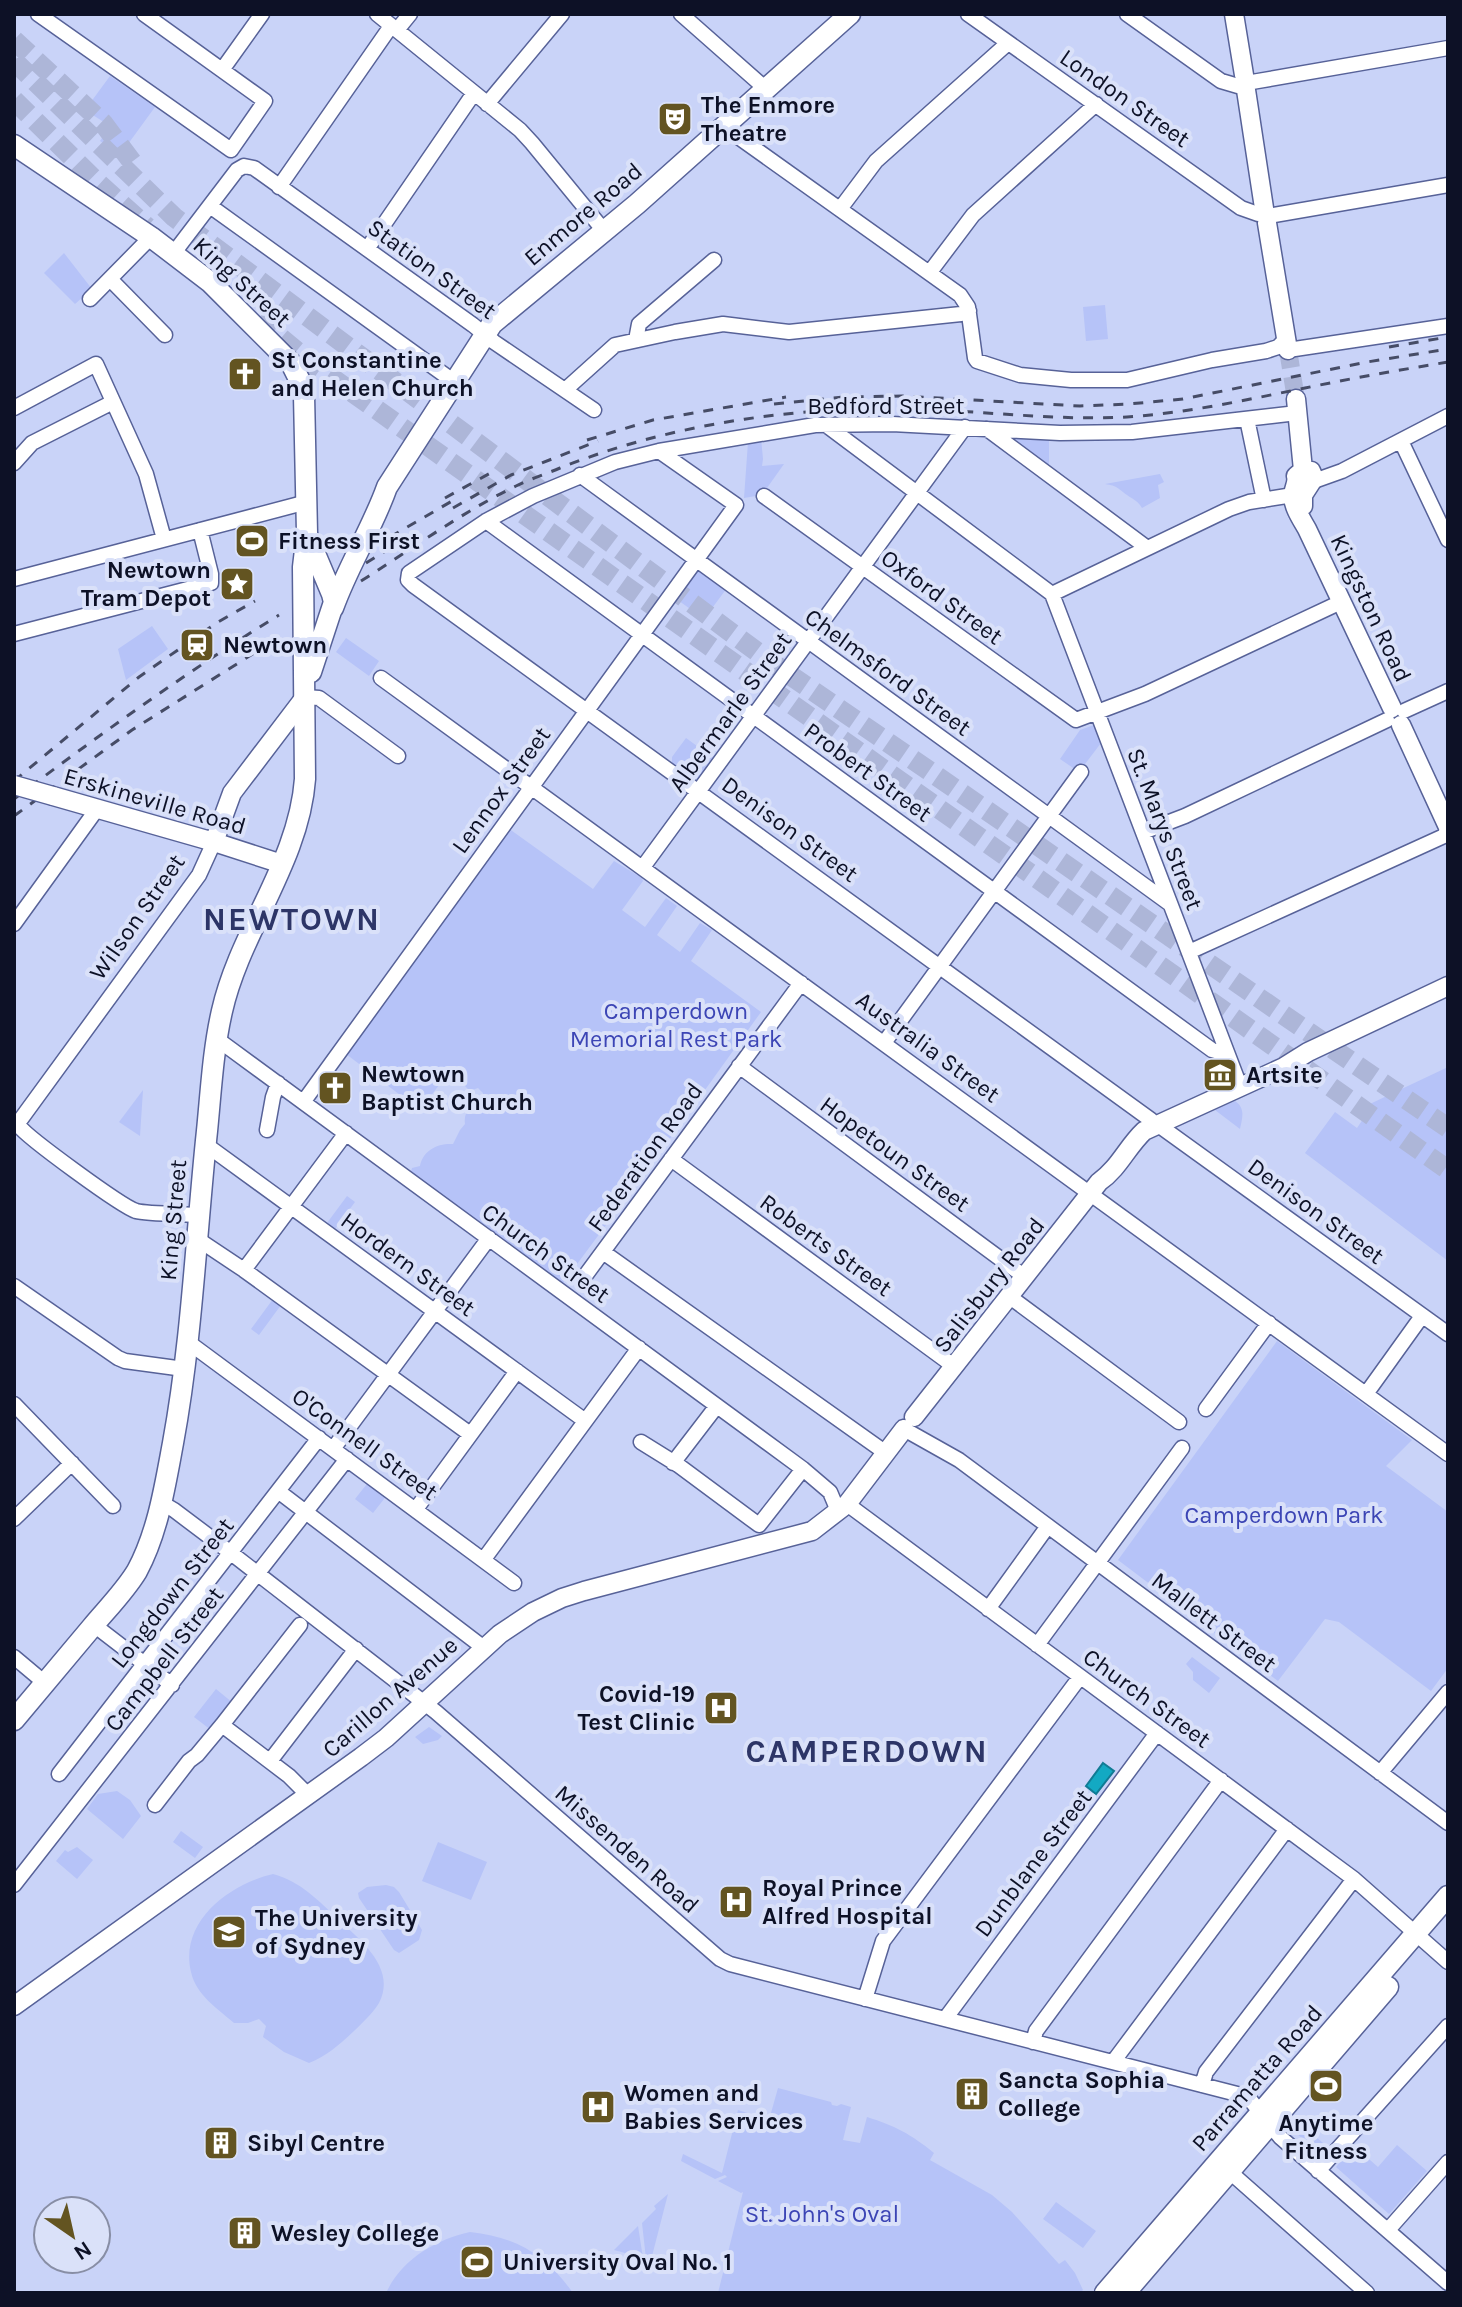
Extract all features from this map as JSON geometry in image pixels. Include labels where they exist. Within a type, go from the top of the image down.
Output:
[{"type":"highway","name":"Enmore Road","points":[[333,608],[387,487],[492,324],[605,232],[766,89],[838,18]]},
{"type":"highway","name":"King Street","points":[[14,145],[151,237],[226,297],[277,348],[297,374],[304,395],[307,502],[303,567],[304,800],[282,864],[235,969],[222,1010],[205,1144],[188,1342],[162,1503],[136,1572],[14,1720]]},
{"type":"highway","name":"Enmore Road","points":[[305,641],[327,583],[369,506],[387,487]]},
{"type":"highway","name":"King Street","points":[[305,694],[333,608],[332,594],[307,533]]},
{"type":"highway","name":"Parramatta Road","points":[[1105,2293],[1266,2120],[1421,1938],[1448,1896]]},
{"type":"highway","name":"Parramatta Road","points":[[1421,1938],[1448,1916]]},
{"type":"highway","name":"Parramatta Road","points":[[1125,2293],[1230,2172],[1266,2120]]},
{"type":"main road","points":[[1234,14],[1287,344]]},
{"type":"main road","name":"Kingston Road","points":[[1297,406],[1303,483],[1299,515],[1396,716],[1447,832]]},
{"type":"main road","name":"Wilson Street","points":[[214,842],[232,793],[305,694]]},
{"type":"main road","name":"Erskineville Road","points":[[14,785],[282,864]]},
{"type":"main road","points":[[189,835],[208,824],[232,793]]},
{"type":"main road","name":"Salisbury Road","points":[[1154,1122],[1284,1067],[1308,1052],[1448,986]]},
{"type":"main road","name":"Salisbury Road","points":[[843,1508],[912,1425],[1095,1188],[1111,1174],[1134,1140],[1154,1122],[1292,1056],[1308,1052]]},
{"type":"main road","name":"Carillon Avenue","points":[[18,1996],[386,1738],[484,1648],[533,1612],[562,1598],[704,1558],[805,1534],[843,1508]]},
{"type":"street","points":[[38,14],[231,150],[265,101],[144,14]]},
{"type":"street","points":[[222,70],[262,14]]},
{"type":"street","points":[[377,14],[532,143],[605,232]]},
{"type":"street","points":[[279,187],[394,28],[410,14]]},
{"type":"street","points":[[487,104],[562,14]]},
{"type":"street","points":[[681,14],[766,89]]},
{"type":"street","name":"London Street","points":[[968,14],[1241,208],[1266,215]]},
{"type":"street","points":[[1127,14],[1221,81],[1245,83],[1448,48]]},
{"type":"street","points":[[840,209],[876,161],[1008,43]]},
{"type":"street","points":[[367,249],[474,93]]},
{"type":"street","points":[[930,272],[973,215],[1096,104]]},
{"type":"street","points":[[723,126],[960,295],[969,311],[977,361],[1020,375],[1071,380],[1127,380],[1287,344],[1448,326]]},
{"type":"street","name":"Station Street","points":[[210,206],[237,170],[244,166],[254,168],[594,410]]},
{"type":"street","points":[[1266,215],[1448,185]]},
{"type":"street","points":[[173,254],[210,206],[453,381]]},
{"type":"street","points":[[90,299],[151,237]]},
{"type":"street","points":[[636,340],[639,324],[714,260]]},
{"type":"street","points":[[110,279],[165,335]]},
{"type":"street","points":[[565,390],[615,345],[636,340],[723,324],[789,332],[969,311]]},
{"type":"street","points":[[14,408],[96,364],[146,474],[164,539]]},
{"type":"street","points":[[14,463],[32,443],[113,402]]},
{"type":"street","name":"Bedford Street","points":[[409,573],[511,507],[580,475],[659,451],[826,425],[892,424],[1060,433],[1132,432],[1247,419],[1297,406]]},
{"type":"street","points":[[826,425],[1052,594],[1229,509],[1264,500],[1342,471],[1448,416]]},
{"type":"street","points":[[1247,419],[1264,500]]},
{"type":"street","name":"Albermarle Street","points":[[643,867],[965,427]]},
{"type":"street","points":[[987,429],[1146,547]]},
{"type":"street","points":[[1401,441],[1448,540]]},
{"type":"street","name":"Lennox Street","points":[[304,1101],[736,505],[659,451]]},
{"type":"street","name":"Chelmsford Street","points":[[580,475],[1170,904]]},
{"type":"street","name":"Oxford Street","points":[[764,496],[1076,720],[1097,713]]},
{"type":"street","points":[[14,579],[307,502]]},
{"type":"street","name":"Probert Street","points":[[486,521],[1212,1050],[1226,1050]]},
{"type":"street","points":[[14,634],[211,583],[213,580],[200,530]]},
{"type":"street","name":"Denison Street","points":[[409,573],[408,580],[413,585],[1448,1334]]},
{"type":"street","name":"St. Marys Street","points":[[1052,594],[1238,1081]]},
{"type":"street","points":[[1097,713],[1145,694],[1341,602]]},
{"type":"street","name":"Australia Street","points":[[381,678],[884,1043],[1095,1188],[1269,1323],[1448,1454]]},
{"type":"street","points":[[1143,832],[1185,816],[1448,691]]},
{"type":"street","points":[[305,694],[319,698],[398,756]]},
{"type":"street","points":[[884,1043],[1081,772]]},
{"type":"street","points":[[14,924],[97,809]]},
{"type":"street","points":[[1189,952],[1447,832]]},
{"type":"street","name":"Wilson Street","points":[[17,1122],[199,875],[214,842]]},
{"type":"street","name":"Federation Road","points":[[582,1280],[801,983]]},
{"type":"street","name":"Church Street","points":[[217,1039],[803,1469],[843,1508],[988,1609],[1354,1879],[1448,1962]]},
{"type":"street","name":"Hopetoun Street","points":[[739,1066],[1025,1277]]},
{"type":"street","points":[[267,1130],[278,1083]]},
{"type":"street","points":[[17,1122],[23,1132],[52,1154],[136,1211],[198,1215]]},
{"type":"street","points":[[244,1270],[346,1133]]},
{"type":"street","name":"Hordern Street","points":[[205,1144],[584,1420]]},
{"type":"street","name":"Roberts Street","points":[[671,1159],[955,1367]]},
{"type":"street","points":[[196,1238],[470,1434]]},
{"type":"street","points":[[333,1449],[489,1238]]},
{"type":"street","points":[[603,1252],[886,1453]]},
{"type":"street","points":[[14,1286],[118,1358],[184,1369]]},
{"type":"street","points":[[1010,1297],[1179,1422]]},
{"type":"street","points":[[1366,1394],[1422,1316]]},
{"type":"street","points":[[1206,1409],[1269,1323]]},
{"type":"street","name":"O'Connell Street","points":[[188,1342],[514,1583]]},
{"type":"street","points":[[484,1559],[639,1348]]},
{"type":"street","points":[[416,1509],[517,1371]]},
{"type":"street","points":[[14,1404],[113,1506]]},
{"type":"street","points":[[673,1463],[716,1407]]},
{"type":"street","name":"Mallett Street","points":[[912,1425],[1448,1823]]},
{"type":"street","name":"Longdown Street","points":[[59,1774],[319,1438]]},
{"type":"street","points":[[641,1442],[759,1525],[803,1469]]},
{"type":"street","points":[[1037,1645],[1182,1448]]},
{"type":"street","name":"Campbell Street","points":[[14,1885],[347,1459]]},
{"type":"street","points":[[14,1519],[72,1463]]},
{"type":"street","points":[[278,1491],[484,1648]]},
{"type":"street","name":"Missenden Road","points":[[162,1503],[259,1574],[424,1703],[720,1959],[1241,2095],[1252,2102],[1280,2137],[1448,2283]]},
{"type":"street","points":[[988,1609],[1048,1526]]},
{"type":"street","points":[[94,1625],[172,1685]]},
{"type":"street","points":[[155,1805],[300,1625]]},
{"type":"street","points":[[270,1761],[356,1649]]},
{"type":"street","points":[[14,1657],[45,1683]]},
{"type":"street","points":[[865,1999],[883,1941],[1080,1677]]},
{"type":"street","points":[[1380,1773],[1448,1692]]},
{"type":"street","points":[[222,1725],[301,1786],[308,1795]]},
{"type":"street","name":"Dunblane Street","points":[[945,2019],[1157,1733]]},
{"type":"street","points":[[1033,2042],[1036,2031],[1221,1780]]},
{"type":"street","points":[[1113,2062],[1287,1829]]},
{"type":"street","points":[[1202,2085],[1206,2072],[1354,1879]]},
{"type":"street","points":[[1318,2171],[1448,2026]]},
{"type":"street","points":[[1388,2230],[1448,2162]]},
{"type":"street","points":[[1230,2172],[1367,2293]]},
{"type":"green space","points":[[110,76],[155,107],[120,155],[100,141],[110,126],[85,110]]},
{"type":"green space","points":[[64,253],[92,289],[75,304],[44,273]]},
{"type":"green space","points":[[1105,305],[1108,339],[1086,341],[1083,307]]},
{"type":"green space","points":[[1011,437],[1049,439],[1049,466]]},
{"type":"green space","points":[[761,438],[762,466],[784,464],[762,495],[744,498],[748,442]]},
{"type":"green space","points":[[1160,474],[1164,482],[1158,485],[1160,498],[1142,508],[1117,488],[1105,484]]},
{"type":"green space","points":[[698,567],[727,588],[704,619],[675,598]]},
{"type":"green space","points":[[152,626],[168,649],[126,680],[118,649]]},
{"type":"green space","points":[[346,638],[379,661],[369,676],[336,652]]},
{"type":"green space","points":[[1094,725],[1101,743],[1079,772],[1060,759],[1080,730]]},
{"type":"green space","points":[[686,738],[715,759],[697,781],[672,763],[672,757]]},
{"type":"green space","name":"Camperdown Memorial Rest Park","points":[[508,828],[593,889],[614,861],[642,878],[643,881],[622,910],[645,927],[666,898],[677,906],[657,935],[680,952],[700,923],[712,930],[691,961],[761,1012],[563,1283],[410,1175],[412,1168],[420,1166],[424,1156],[432,1149],[453,1144],[465,1124],[467,1112],[483,1099],[483,1093],[478,1088],[470,1091],[459,1080],[446,1076],[420,1110],[346,1054]]},
{"type":"green space","points":[[1448,1067],[1448,1261],[1305,1153],[1335,1112],[1357,1128],[1363,1119],[1353,1112]]},
{"type":"green space","points":[[143,1090],[140,1136],[119,1122]]},
{"type":"green space","points":[[1235,1101],[1242,1110],[1240,1129],[1215,1110]]},
{"type":"green space","points":[[347,1196],[355,1202],[335,1229],[327,1223]]},
{"type":"green space","points":[[273,1299],[281,1305],[259,1335],[251,1329]]},
{"type":"green space","name":"Camperdown Park","points":[[1277,1341],[1412,1440],[1386,1466],[1448,1512],[1448,1668],[1431,1691],[1339,1622],[1325,1619],[1278,1681],[1118,1560]]},
{"type":"green space","points":[[370,1480],[388,1494],[373,1513],[355,1499]]},
{"type":"green space","points":[[1192,1657],[1220,1678],[1209,1693],[1193,1680],[1193,1672],[1186,1664]]},
{"type":"green space","points":[[216,1689],[233,1703],[211,1730],[194,1717]]},
{"type":"green space","points":[[429,1727],[442,1736],[423,1744],[415,1737]]},
{"type":"green space","points":[[117,1791],[130,1800],[141,1816],[123,1839],[87,1809],[98,1794]]},
{"type":"green space","points":[[181,1831],[203,1847],[195,1858],[173,1842]]},
{"type":"green space","points":[[438,1842],[487,1862],[471,1900],[422,1881]]},
{"type":"green space","points":[[77,1847],[93,1860],[77,1879],[56,1861],[65,1850],[68,1852]]},
{"type":"green space","points":[[273,1874],[309,1892],[357,1936],[374,1956],[383,1978],[379,2003],[371,2014],[333,2049],[309,2063],[284,2052],[263,2037],[266,2026],[259,2019],[234,2023],[203,1995],[191,1972],[189,1954],[200,1921],[211,1908],[240,1886]]},
{"type":"green space","points":[[386,1885],[399,1892],[422,1930],[419,1940],[399,1953],[394,1950],[358,1893],[367,1887]]},
{"type":"green space","name":"St. John's Oval","points":[[778,2088],[831,2102],[832,2105],[851,2107],[843,2140],[860,2143],[867,2117],[894,2127],[918,2141],[934,2153],[930,2160],[992,2195],[1012,2212],[1059,2264],[1065,2260],[1083,2290],[1080,2293],[718,2293],[743,2192],[718,2181],[727,2177],[725,2175],[715,2179],[681,2161],[683,2154],[722,2173],[738,2110],[769,2120]]},
{"type":"green space","points":[[1294,2118],[1330,2149],[1325,2154],[1321,2155],[1295,2132]]},
{"type":"green space","points":[[1397,2145],[1427,2171],[1389,2214],[1336,2167],[1354,2146],[1378,2167]]},
{"type":"green space","points":[[668,2194],[651,2260],[646,2259],[642,2223],[656,2209],[654,2206]]},
{"type":"green space","points":[[1056,2202],[1096,2231],[1083,2248],[1043,2219]]},
{"type":"green space","points":[[638,2226],[643,2258],[614,2250]]},
{"type":"green space","name":"University Oval No. 1","points":[[470,2232],[502,2238],[529,2250],[552,2268],[573,2293],[386,2293],[401,2270],[421,2253],[444,2240]]},
{"type":"shaded area","points":[[1103,1763],[1114,1771],[1096,1794],[1086,1786]]},
{"type":"tunnel","points":[[14,40],[103,123],[133,163]]},
{"type":"tunnel","points":[[14,61],[174,217],[768,660],[1448,1128]]},
{"type":"tunnel","points":[[14,100],[147,227]]},
{"type":"tunnel","points":[[258,319],[311,363],[1448,1170]]},
{"type":"tunnel","points":[[1288,350],[1296,399]]},
{"type":"railway","points":[[1389,347],[1448,337]]},
{"type":"railway","points":[[774,404],[844,397],[902,396],[1080,406],[1129,404],[1183,399],[1448,349]]},
{"type":"railway","points":[[361,581],[457,519],[521,483],[601,453],[686,430],[773,415],[860,409],[1071,418],[1127,417],[1216,406],[1448,362]]},
{"type":"railway","points":[[587,440],[653,420],[786,397]]},
{"type":"railway","points":[[453,508],[511,475],[598,441]]},
{"type":"railway","points":[[445,498],[494,471]]},
{"type":"railway","points":[[390,537],[459,497]]},
{"type":"railway","points":[[366,563],[406,538]]},
{"type":"railway","points":[[14,781],[139,677],[218,622],[255,601]]},
{"type":"railway","points":[[14,799],[144,704],[279,615]]},
{"type":"railway","points":[[14,816],[132,730],[278,638]]},
{"type":"place","name":"The Enmore Theatre","points":[[675,119]]},
{"type":"place","name":"St Constantine and Helen Church","points":[[245,374]]},
{"type":"place","name":"Fitness First","points":[[252,541]]},
{"type":"place","name":"Newtown Tram Depot","points":[[237,584]]},
{"type":"place","name":"Newtown","points":[[197,645]]},
{"type":"place","name":"Artsite","points":[[1220,1075]]},
{"type":"place","name":"Newtown Baptist Church","points":[[335,1088]]},
{"type":"place","name":"Covid-19 Test Clinic","points":[[721,1708]]},
{"type":"place","name":"Royal Prince Alfred Hospital","points":[[736,1902]]},
{"type":"place","name":"The University of Sydney","points":[[229,1932]]},
{"type":"place","name":"Anytime Fitness","points":[[1326,2086]]},
{"type":"place","name":"Sancta Sophia College","points":[[972,2094]]},
{"type":"place","name":"Women and Babies Services","points":[[598,2107]]},
{"type":"place","name":"Sibyl Centre","points":[[221,2143]]},
{"type":"place","name":"Wesley College","points":[[245,2233]]},
{"type":"place","name":"University Oval No. 1","points":[[477,2262]]},
{"type":"district","name":"NEWTOWN","points":[[292,919]]},
{"type":"district","name":"CAMPERDOWN","points":[[867,1751]]}]
